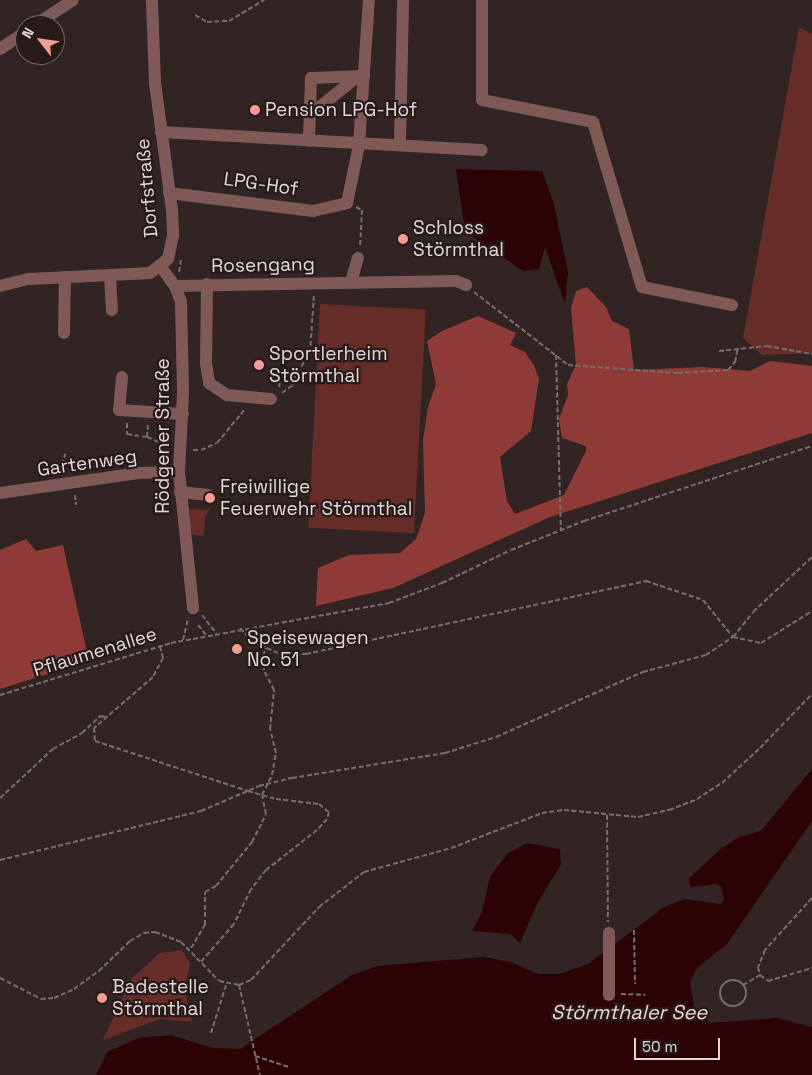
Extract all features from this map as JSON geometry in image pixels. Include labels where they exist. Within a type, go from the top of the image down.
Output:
[{"type":"street","points":[[50,15],[73,0]]},
{"type":"street","name":"Dorfstraße","points":[[152,0],[154,74],[170,192],[171,247],[161,267]]},
{"type":"street","points":[[347,204],[359,145],[361,76],[369,0]]},
{"type":"street","points":[[400,145],[403,0]]},
{"type":"street","points":[[482,0],[482,100],[593,122],[642,287],[732,305]]},
{"type":"street","points":[[0,49],[15,39]]},
{"type":"street","points":[[309,141],[311,78],[361,76]]},
{"type":"street","points":[[311,114],[361,76]]},
{"type":"street","points":[[161,132],[359,145],[400,145],[481,150]]},
{"type":"street","name":"LPG-Hof","points":[[170,192],[313,211],[347,204]]},
{"type":"street","points":[[351,282],[358,258]]},
{"type":"street","points":[[0,286],[29,279],[150,273],[161,267]]},
{"type":"street","name":"Rödgener Straße","points":[[161,267],[175,286],[181,302],[183,414],[179,472],[193,608]]},
{"type":"street","points":[[110,275],[112,310]]},
{"type":"street","points":[[64,333],[65,277]]},
{"type":"street","name":"Rosengang","points":[[175,286],[456,281],[466,285]]},
{"type":"street","points":[[208,284],[206,363],[209,383],[227,394],[248,399],[271,399]]},
{"type":"street","points":[[122,377],[119,410],[183,414]]},
{"type":"street","name":"Gartenweg","points":[[0,493],[138,474],[179,472]]},
{"type":"street","points":[[180,492],[208,495]]},
{"type":"street","points":[[609,933],[612,995]]},
{"type":"path","points":[[195,15],[207,22],[230,21],[264,0]]},
{"type":"path","points":[[347,204],[362,210],[358,258]]},
{"type":"path","points":[[280,375],[279,395],[293,385],[297,373],[310,353],[313,299],[317,283]]},
{"type":"path","points":[[466,285],[568,365],[678,373],[728,370],[735,362],[738,347]]},
{"type":"path","points":[[719,351],[738,347],[767,346],[812,354]]},
{"type":"path","points":[[556,356],[561,530]]},
{"type":"path","points":[[268,370],[280,375],[297,373]]},
{"type":"path","points":[[180,450],[201,450],[217,442],[233,427],[247,407],[248,399]]},
{"type":"path","points":[[147,437],[149,412]]},
{"type":"path","points":[[127,421],[127,434],[147,437],[158,442]]},
{"type":"path","name":"Pflaumenallee","points":[[0,694],[183,640],[240,628],[389,603],[442,583],[511,550],[561,530],[812,446]]},
{"type":"path","points":[[59,484],[65,454]]},
{"type":"path","points":[[0,860],[201,811],[267,784],[446,753],[496,737],[643,672],[706,655],[733,638],[753,612],[812,557]]},
{"type":"path","points":[[240,628],[254,642],[280,654],[306,654],[646,581],[703,600],[733,638],[761,643],[812,610]]},
{"type":"path","points":[[183,640],[186,622],[193,608],[211,623],[216,633]]},
{"type":"path","points":[[198,625],[206,635]]},
{"type":"path","points":[[160,646],[163,658],[153,677],[94,728],[92,735],[100,744],[262,795],[319,804],[329,812],[327,819],[266,870],[251,889],[234,924],[200,963]]},
{"type":"path","points":[[190,949],[205,925],[205,892],[216,886],[252,842],[266,814],[262,795],[276,753],[270,729],[274,690],[264,670],[263,656],[266,648]]},
{"type":"path","points":[[0,978],[41,999],[54,998],[80,984],[144,933],[170,936],[190,949],[200,963],[226,984],[239,985],[251,980],[319,907],[364,872],[451,848],[542,813],[564,810],[638,817],[669,810],[697,799],[722,783],[754,754],[812,694]]},
{"type":"path","points":[[0,798],[53,749],[82,733],[100,716],[106,718]]},
{"type":"path","points":[[607,815],[609,933]]},
{"type":"path","points":[[812,898],[766,950],[758,967],[760,975],[768,981],[778,980],[812,968]]},
{"type":"path","points":[[634,930],[635,984]]},
{"type":"path","points":[[743,985],[760,975]]},
{"type":"path","points":[[736,981],[743,985],[745,997],[738,1005],[729,1006],[721,999],[720,990],[725,982],[736,981]]},
{"type":"path","points":[[211,1032],[226,984]]},
{"type":"path","points":[[239,985],[260,1075]]},
{"type":"path","points":[[612,995],[645,995]]},
{"type":"path","points":[[256,1056],[288,1067]]},
{"type":"shaded area","points":[[799,27],[812,34],[812,353],[762,355],[743,338]]},
{"type":"shaded area","points":[[587,287],[606,307],[612,321],[629,329],[634,370],[703,367],[750,371],[770,361],[812,366],[812,433],[550,517],[393,588],[316,606],[318,568],[349,555],[400,553],[416,539],[425,513],[423,440],[428,407],[436,384],[427,341],[442,331],[478,316],[516,333],[510,345],[525,352],[534,365],[539,379],[531,431],[500,457],[507,501],[515,514],[564,495],[586,451],[586,446],[562,438],[559,419],[568,395],[567,384],[576,365],[571,308],[576,291]]},
{"type":"shaded area","points":[[320,304],[426,310],[414,533],[308,528]]},
{"type":"shaded area","points":[[211,506],[205,518],[204,536],[186,534],[188,509],[207,510]]},
{"type":"shaded area","points":[[26,539],[36,551],[63,545],[89,661],[0,689],[0,550]]},
{"type":"shaded area","points":[[182,950],[190,963],[185,991],[192,1022],[160,1019],[103,1040],[131,979],[160,953]]},
{"type":"water","points":[[456,169],[542,171],[554,204],[568,272],[565,304],[545,247],[539,269],[523,271],[465,231]]},
{"type":"water","name":"Störmthaler See","points":[[812,769],[812,821],[727,944],[697,968],[690,982],[695,1012],[711,1023],[777,1018],[812,1027],[812,1075],[96,1075],[107,1052],[139,1038],[171,1035],[212,1048],[240,1049],[352,975],[378,966],[483,957],[511,962],[538,974],[560,974],[588,964],[663,908],[684,899],[721,904],[724,899],[721,887],[717,884],[690,887],[689,878],[722,848],[739,837],[761,831]]},
{"type":"water","points":[[527,843],[560,849],[561,864],[536,906],[520,943],[511,934],[472,931],[482,912],[490,877],[507,854]]},
{"type":"place","name":"Pension LPG-Hof","points":[[255,110]]},
{"type":"place","name":"Schloss Störmthal","points":[[403,239]]},
{"type":"place","name":"Sportlerheim Störmthal","points":[[259,365]]},
{"type":"place","name":"Freiwillige Feuerwehr Störmthal","points":[[210,498]]},
{"type":"place","name":"Speisewagen No. 51","points":[[237,649]]},
{"type":"place","name":"Badestelle Störmthal","points":[[102,998]]}]
